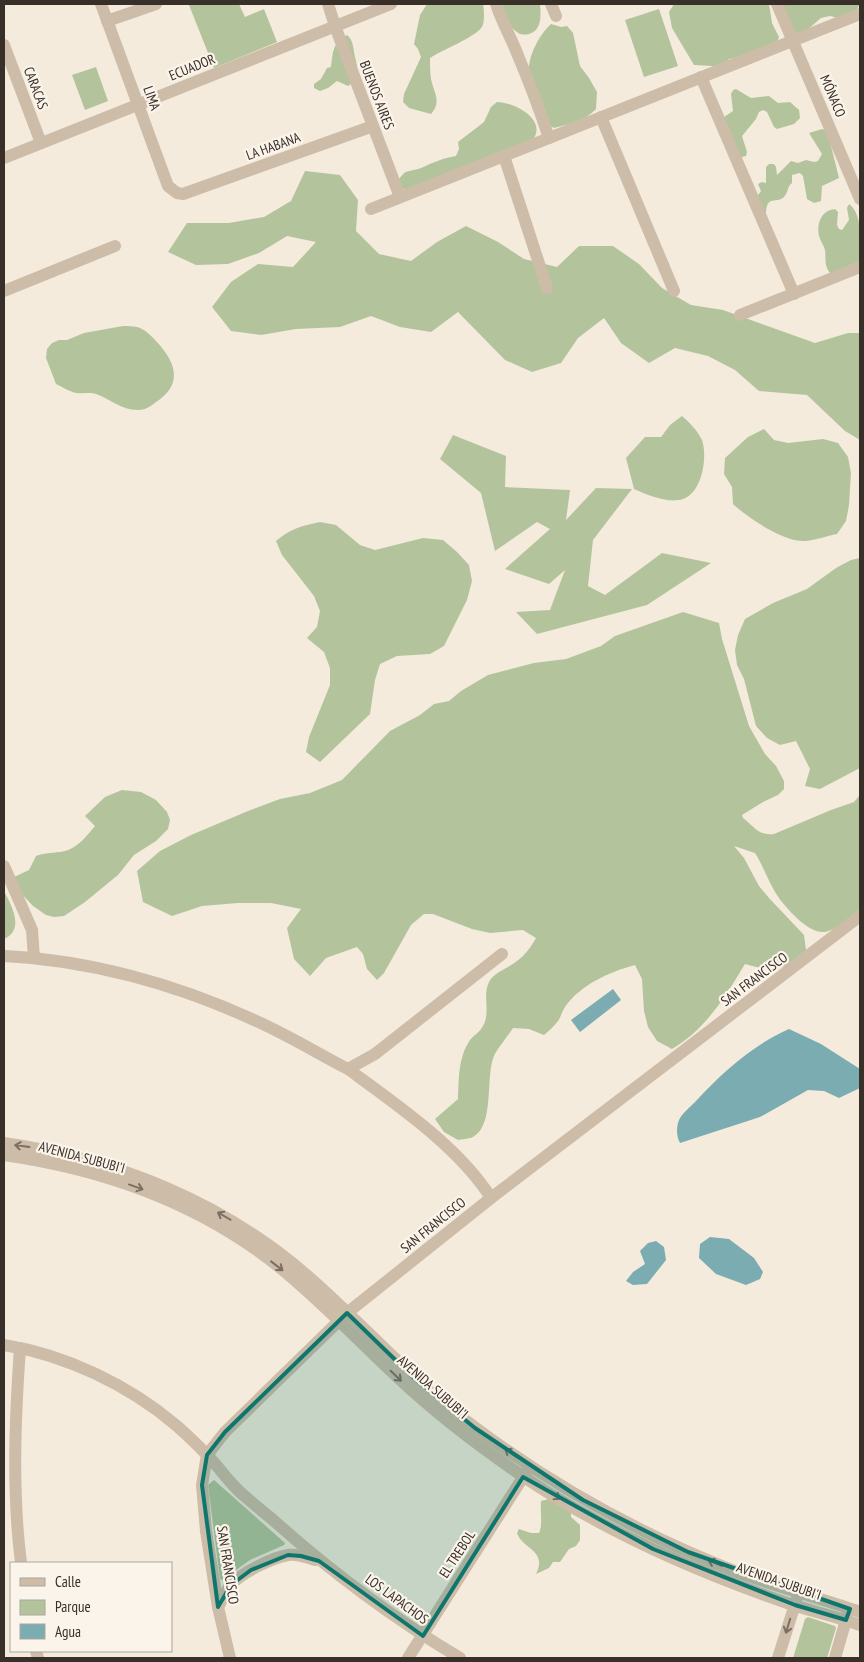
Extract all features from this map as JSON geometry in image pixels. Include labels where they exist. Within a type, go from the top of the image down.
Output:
[{"type":"street","name":"LIMA","points":[[101,4],[168,186],[177,193],[183,194]]},
{"type":"street","points":[[107,21],[156,4]]},
{"type":"street","name":"BUENOS AIRES","points":[[328,4],[400,197]]},
{"type":"street","name":"ECUADOR","points":[[4,158],[391,4]]},
{"type":"street","points":[[496,4],[549,138]]},
{"type":"street","points":[[551,4],[556,16]]},
{"type":"street","name":"MÓNACO","points":[[777,4],[860,199]]},
{"type":"street","points":[[370,209],[860,14]]},
{"type":"street","name":"CARACAS","points":[[4,45],[41,143]]},
{"type":"street","points":[[701,77],[794,294]]},
{"type":"street","points":[[600,117],[674,290]]},
{"type":"street","name":"LA HABANA","points":[[183,194],[373,126]]},
{"type":"street","points":[[504,156],[547,288]]},
{"type":"street","points":[[4,291],[115,246]]},
{"type":"street","points":[[740,314],[860,267]]},
{"type":"street","points":[[4,866],[32,930],[34,958]]},
{"type":"street","name":"SAN FRANCISCO","points":[[230,1658],[218,1607],[206,1531],[202,1485],[207,1455],[231,1426],[343,1317],[490,1198],[860,916]]},
{"type":"street","points":[[348,1069],[375,1054],[502,954]]},
{"type":"street","points":[[4,956],[34,958],[96,967],[188,993],[254,1020],[348,1069],[429,1131],[469,1168],[490,1198]]},
{"type":"street","name":"AVENIDA SUBUBI'I","points":[[4,1143],[57,1152],[129,1172],[191,1199],[252,1233],[309,1277],[343,1317]]},
{"type":"street","name":"AVENIDA SUBUBI'I","points":[[4,1155],[93,1172],[186,1209],[245,1242],[271,1261],[343,1317],[527,1471],[659,1538],[796,1599],[852,1614],[860,1625]]},
{"type":"street","name":"LOS LAPACHOS","points":[[4,1346],[20,1348],[73,1364],[117,1385],[146,1402],[177,1426],[207,1455],[239,1491],[319,1561],[423,1636],[460,1658]]},
{"type":"street","points":[[20,1348],[16,1416],[18,1539],[21,1562]]},
{"type":"street","name":"EL TREBOL","points":[[408,1658],[527,1471]]},
{"type":"street","points":[[218,1607],[231,1585],[251,1570],[288,1555],[319,1561]]},
{"type":"street","points":[[778,1658],[796,1599]]},
{"type":"street","points":[[834,1658],[852,1614]]},
{"type":"highlighted area","points":[[347,1313],[415,1379],[475,1428],[583,1500],[688,1552],[850,1609],[846,1620],[795,1605],[653,1549],[523,1477],[423,1636],[319,1561],[301,1556],[288,1555],[251,1570],[231,1585],[218,1607],[202,1485],[207,1455],[225,1432]]},
{"type":"green space","points":[[239,4],[245,17],[264,9],[277,42],[214,68],[189,5]]},
{"type":"green space","points":[[427,4],[483,4],[484,13],[483,25],[478,31],[430,58],[431,79],[437,101],[431,114],[409,108],[403,102],[404,94],[421,57],[414,44],[420,15]]},
{"type":"green space","points":[[495,4],[540,4],[538,26],[529,34],[520,34],[511,26]]},
{"type":"green space","points":[[674,4],[769,4],[772,23],[779,37],[776,45],[738,58],[729,59],[719,69],[712,66],[694,65],[672,28],[669,12]]},
{"type":"green space","points":[[782,4],[860,4],[854,15],[838,18],[830,16],[821,18],[806,31],[798,34],[792,30]]},
{"type":"green space","points":[[659,9],[678,66],[644,77],[625,20]]},
{"type":"green space","points":[[551,24],[561,27],[567,26],[573,33],[580,66],[597,92],[596,109],[592,113],[576,122],[554,128],[547,124],[529,69],[529,63],[536,45]]},
{"type":"green space","points":[[347,35],[352,42],[357,66],[355,80],[348,86],[337,81],[320,91],[314,88],[314,84],[321,79],[327,68],[331,67],[333,53],[338,41]]},
{"type":"green space","points":[[96,67],[108,101],[85,110],[72,75]]},
{"type":"green space","points":[[736,89],[751,98],[769,96],[778,103],[790,102],[799,110],[800,118],[794,124],[777,129],[774,127],[767,112],[763,110],[759,112],[756,119],[742,136],[747,152],[746,156],[738,158],[724,117],[733,111],[731,94]]},
{"type":"green space","points":[[497,102],[512,105],[533,119],[536,133],[532,141],[408,190],[401,188],[399,179],[404,173],[456,156],[459,149],[458,142],[484,122],[491,107]]},
{"type":"green space","points":[[822,129],[826,130],[828,134],[839,178],[822,186],[821,201],[814,203],[807,199],[803,176],[800,173],[792,175],[792,183],[786,194],[780,199],[771,201],[764,215],[756,198],[761,191],[758,184],[766,183],[766,167],[769,164],[774,164],[777,175],[791,161],[798,163],[806,160],[818,161],[822,154],[809,133]]},
{"type":"green space","points":[[305,171],[340,175],[358,200],[356,231],[379,254],[411,261],[437,242],[466,226],[498,242],[524,259],[557,267],[579,246],[613,246],[639,264],[662,288],[691,305],[723,310],[815,343],[848,333],[860,333],[860,440],[845,431],[807,395],[759,391],[735,370],[708,356],[675,348],[649,363],[621,343],[604,318],[578,338],[561,363],[532,372],[505,360],[458,312],[431,332],[400,327],[371,316],[340,327],[296,329],[261,335],[231,331],[212,307],[231,282],[258,264],[293,267],[316,242],[287,236],[259,253],[228,264],[196,265],[168,252],[187,223],[229,223],[264,217],[291,201]]},
{"type":"green space","points":[[849,204],[854,209],[859,223],[860,264],[830,273],[826,265],[824,248],[819,236],[819,222],[823,215],[835,209],[838,212],[837,225],[842,230],[849,220],[847,208]]},
{"type":"green space","points":[[133,326],[142,329],[153,338],[168,356],[174,371],[174,378],[172,386],[159,400],[145,409],[133,410],[122,407],[96,394],[69,391],[56,384],[46,358],[47,349],[52,343],[59,340],[67,340],[84,333]]},
{"type":"green space","points":[[682,416],[698,433],[704,447],[704,465],[695,490],[683,499],[665,500],[634,489],[626,458],[645,437],[661,437],[670,425]]},
{"type":"green space","points":[[764,429],[774,440],[788,443],[823,439],[838,443],[848,457],[851,473],[849,505],[846,521],[837,534],[814,540],[797,541],[767,528],[733,504],[732,487],[724,474],[725,458],[748,437]]},
{"type":"green space","points":[[453,435],[506,456],[505,487],[570,490],[566,520],[596,488],[632,489],[593,540],[588,586],[605,595],[662,553],[711,563],[647,605],[537,634],[516,612],[550,610],[565,570],[549,584],[505,569],[550,529],[537,522],[495,551],[481,493],[440,459]]},
{"type":"green space","points":[[320,522],[336,525],[360,545],[375,550],[423,538],[443,540],[469,565],[472,581],[467,600],[444,646],[430,654],[397,656],[380,664],[375,680],[370,714],[320,762],[306,752],[309,737],[330,685],[330,668],[324,652],[307,638],[317,627],[320,611],[314,596],[282,555],[276,541],[296,528]]},
{"type":"green space","points":[[860,558],[860,768],[820,789],[805,786],[810,769],[796,741],[780,745],[767,738],[756,726],[744,679],[737,665],[735,650],[738,635],[745,619],[773,603],[807,589],[836,568],[851,560]]},
{"type":"green space","points":[[683,612],[719,623],[722,639],[749,726],[765,754],[776,766],[784,781],[784,789],[778,795],[742,815],[743,818],[760,832],[774,834],[854,802],[860,795],[860,909],[843,923],[829,931],[818,932],[812,929],[793,914],[779,898],[755,853],[734,846],[744,858],[759,886],[804,935],[806,950],[791,963],[778,969],[764,969],[745,964],[722,1000],[705,1022],[672,1049],[657,1041],[648,1027],[644,1011],[642,979],[635,965],[615,971],[596,980],[571,999],[558,1021],[544,1035],[529,1029],[513,1028],[497,1050],[491,1065],[487,1112],[480,1131],[473,1137],[458,1140],[444,1132],[435,1119],[458,1099],[461,1061],[470,1040],[480,1030],[485,1021],[487,1010],[486,993],[489,982],[494,975],[514,964],[523,956],[536,938],[523,930],[490,933],[472,929],[433,914],[424,914],[411,925],[384,973],[377,980],[367,969],[363,954],[357,947],[326,958],[310,976],[294,959],[287,928],[301,909],[271,903],[238,903],[202,906],[172,916],[143,902],[137,871],[160,851],[191,835],[248,811],[280,799],[310,793],[342,780],[390,731],[420,715],[434,704],[449,701],[461,691],[488,675],[534,663],[566,659],[601,646],[615,636]]},
{"type":"green space","points":[[122,790],[141,792],[156,800],[167,812],[170,820],[168,829],[156,841],[134,855],[118,875],[85,902],[64,916],[54,917],[46,915],[33,906],[21,893],[14,877],[29,870],[36,856],[66,851],[80,843],[95,826],[85,816],[105,797]]},
{"type":"green space","points":[[4,891],[13,910],[15,924],[14,930],[4,939]]},
{"type":"green space","points":[[214,1480],[285,1543],[250,1560],[222,1580],[220,1579],[208,1485]]},
{"type":"green space","points":[[549,1499],[571,1509],[571,1517],[580,1525],[580,1540],[576,1546],[569,1549],[560,1562],[553,1562],[549,1568],[536,1574],[539,1566],[537,1555],[524,1543],[517,1533],[519,1529],[531,1533],[539,1533],[541,1501]]},
{"type":"green space","points":[[808,1617],[836,1628],[827,1658],[793,1658],[805,1619]]},
{"type":"water","points":[[613,989],[621,1000],[580,1032],[571,1020]]},
{"type":"water","points":[[789,1029],[821,1044],[860,1069],[860,1088],[839,1098],[824,1091],[808,1090],[760,1117],[680,1143],[677,1127],[680,1118],[686,1111],[739,1060],[763,1043]]},
{"type":"water","points":[[710,1237],[729,1239],[754,1258],[763,1272],[760,1279],[746,1285],[716,1274],[699,1258],[700,1244]]},
{"type":"water","points":[[656,1241],[664,1247],[666,1260],[647,1284],[633,1285],[626,1281],[633,1272],[645,1264],[640,1251],[648,1243]]}]
